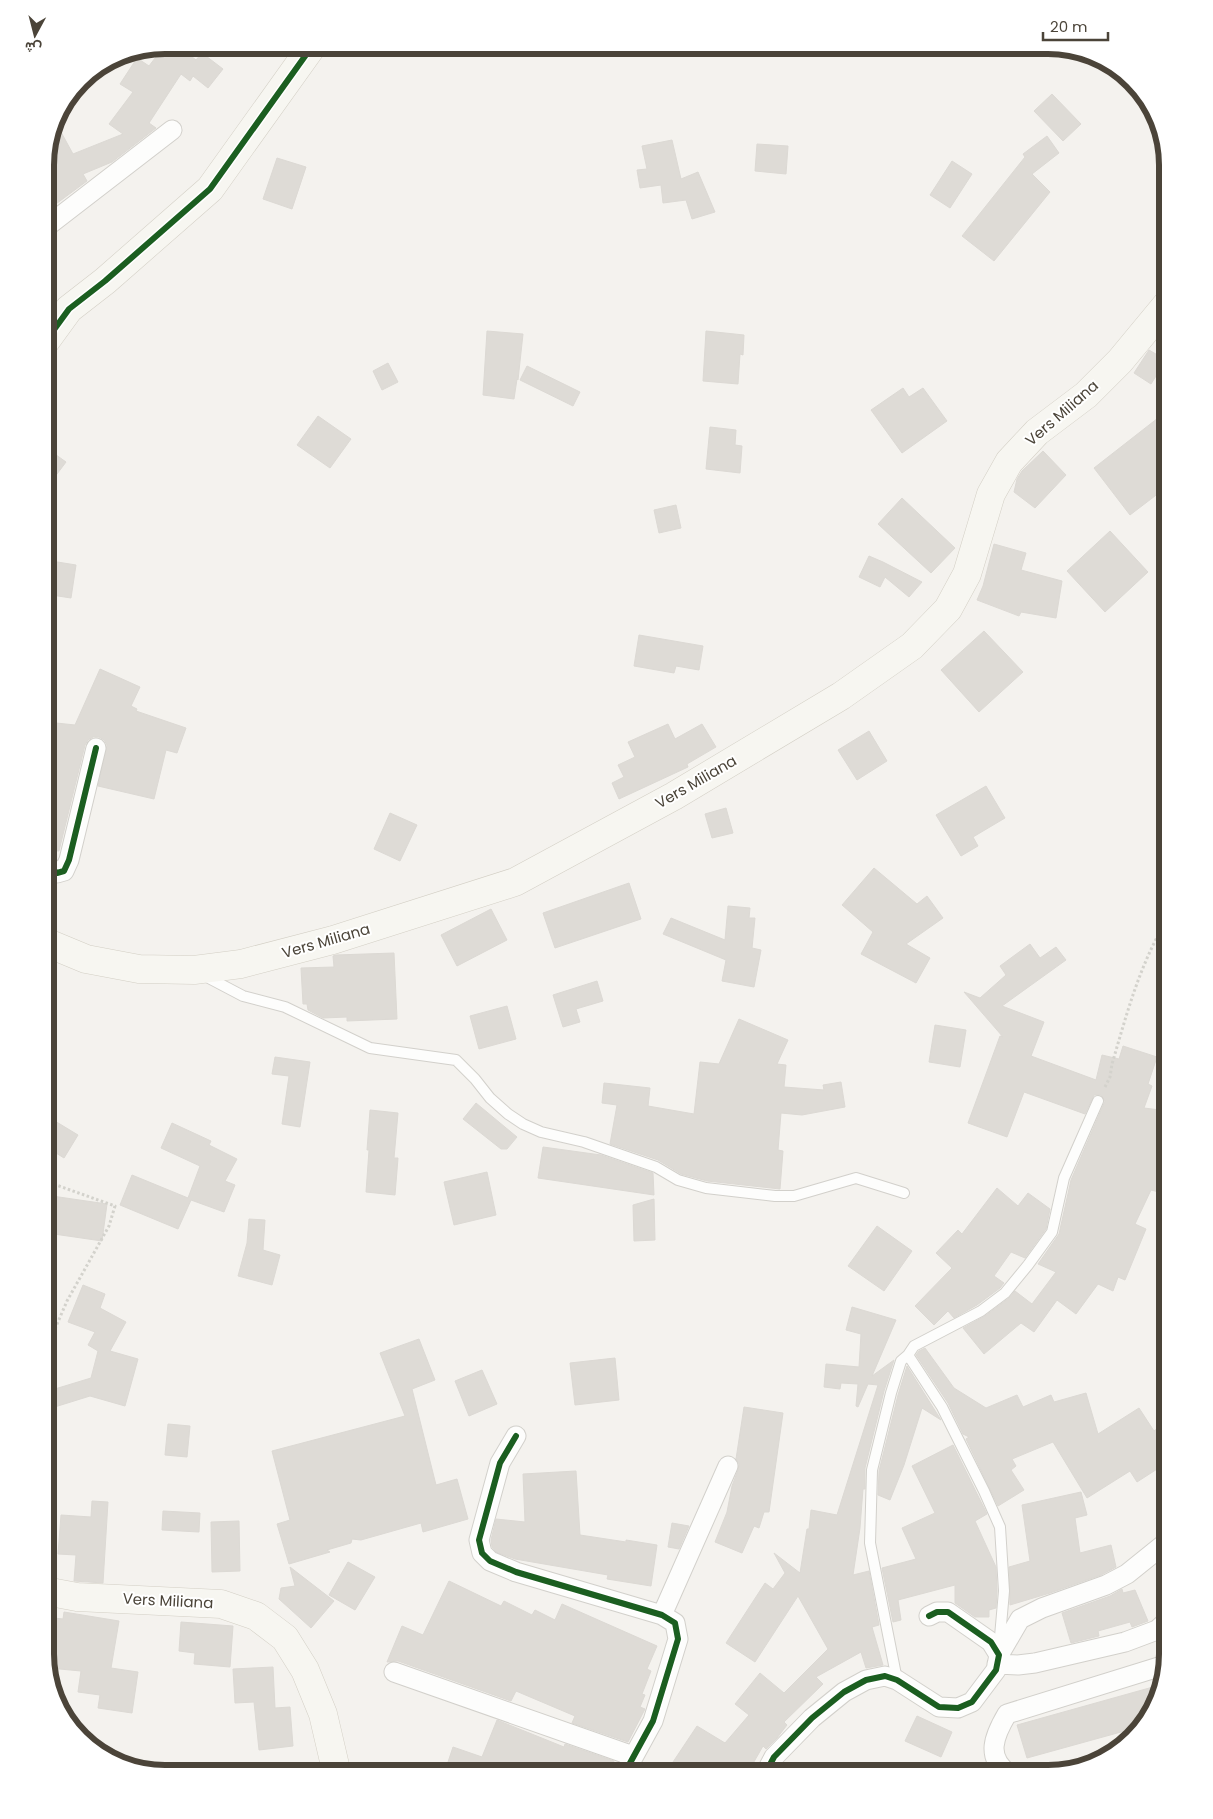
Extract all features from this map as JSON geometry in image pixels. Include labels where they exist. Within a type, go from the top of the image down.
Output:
[{"type":"main road","points":[[54,322],[105,281],[210,189],[307,54]]},
{"type":"main road","name":"Vers Miliana","points":[[54,946],[86,960],[139,969],[194,970],[241,964],[333,940],[515,882],[674,796],[841,696],[912,646],[948,609],[966,574],[991,494],[1009,462],[1037,432],[1086,395],[1120,360],[1159,314]]},
{"type":"main road","name":"Vers Miliana","points":[[54,1592],[77,1597],[221,1604],[256,1616],[284,1638],[305,1670],[323,1714],[335,1765]]},
{"type":"street","points":[[54,221],[172,130]]},
{"type":"street","points":[[54,870],[57,873],[64,871],[69,860],[96,748]]},
{"type":"street","points":[[516,1436],[500,1463],[479,1540],[482,1553],[490,1561],[516,1572],[662,1615],[675,1623],[678,1639],[653,1721],[628,1765]]},
{"type":"street","points":[[662,1615],[728,1466]]},
{"type":"street","points":[[769,1765],[774,1757],[812,1718],[844,1692],[866,1680],[885,1676],[897,1680],[939,1707],[958,1708],[972,1702],[996,1670],[998,1660],[1020,1619],[1042,1608],[1106,1585],[1127,1574],[1159,1548]]},
{"type":"street","points":[[929,1616],[937,1612],[948,1612],[991,1642],[998,1660]]},
{"type":"street","points":[[998,1660],[1018,1665],[1035,1663],[1125,1642],[1159,1630]]},
{"type":"street","points":[[999,1765],[993,1749],[997,1729],[1007,1714],[1158,1667]]},
{"type":"street","points":[[394,1672],[633,1756]]},
{"type":"lane","points":[[194,970],[243,996],[284,1007],[370,1048],[436,1059],[456,1060],[490,1098],[523,1124],[541,1132],[584,1142],[656,1167],[678,1180],[706,1188],[775,1196],[794,1196],[856,1178],[904,1194]]},
{"type":"lane","points":[[897,1680],[870,1543],[872,1470],[891,1393],[901,1362],[908,1356],[914,1346],[981,1311],[1005,1293],[1028,1265],[1052,1232],[1064,1178],[1098,1101]]},
{"type":"lane","points":[[908,1356],[942,1407],[984,1491],[1000,1528],[1004,1591],[998,1660]]},
{"type":"path","points":[[1098,1101],[1110,1077],[1112,1064],[1144,964],[1159,932]]},
{"type":"path","points":[[54,1184],[115,1206],[109,1226],[67,1301],[54,1331]]},
{"type":"building","points":[[158,54],[188,54],[196,60],[203,54],[223,69],[208,88],[193,76],[190,81],[181,74],[149,123],[156,128],[112,162],[83,174],[87,181],[54,205],[54,157],[59,133],[61,132],[73,154],[123,134],[109,124],[133,92],[120,84],[137,58],[149,66]]},
{"type":"building","points":[[1052,94],[1081,124],[1063,141],[1034,111]]},
{"type":"building","points":[[1047,136],[1059,153],[1032,174],[1050,192],[994,261],[962,236],[1025,157],[1023,154]]},
{"type":"building","points":[[672,140],[681,179],[698,172],[715,212],[692,219],[686,200],[663,203],[661,185],[640,188],[637,170],[647,169],[642,146]]},
{"type":"building","points":[[757,144],[788,146],[786,174],[755,171]]},
{"type":"building","points":[[277,158],[306,167],[292,209],[263,199]]},
{"type":"building","points":[[952,161],[972,174],[950,208],[930,195]]},
{"type":"building","points":[[487,331],[523,334],[514,399],[483,395]]},
{"type":"building","points":[[706,331],[744,335],[743,355],[740,354],[738,384],[703,381]]},
{"type":"building","points":[[1149,350],[1159,356],[1159,371],[1151,384],[1134,373]]},
{"type":"building","points":[[388,363],[398,382],[382,390],[373,371]]},
{"type":"building","points":[[527,366],[580,392],[573,406],[520,380]]},
{"type":"building","points":[[903,388],[909,397],[923,388],[947,421],[902,453],[871,410]]},
{"type":"building","points":[[318,416],[351,439],[330,468],[297,445]]},
{"type":"building","points":[[1158,418],[1159,419],[1159,493],[1130,515],[1094,468]]},
{"type":"building","points":[[710,427],[736,430],[735,445],[742,446],[740,473],[706,469]]},
{"type":"building","points":[[1043,451],[1066,475],[1035,508],[1014,492],[1017,479],[1022,471]]},
{"type":"building","points":[[54,453],[66,462],[54,478]]},
{"type":"building","points":[[902,498],[955,548],[931,573],[878,524]]},
{"type":"building","points":[[676,505],[681,528],[659,533],[654,510]]},
{"type":"building","points":[[1110,531],[1148,572],[1105,612],[1067,571]]},
{"type":"building","points":[[994,544],[1026,553],[1021,570],[1062,581],[1056,618],[1021,612],[1019,616],[977,600],[983,586]]},
{"type":"building","points":[[869,556],[922,582],[909,597],[885,577],[880,587],[859,577]]},
{"type":"building","points":[[54,561],[76,565],[71,598],[54,595]]},
{"type":"building","points":[[984,631],[1023,672],[979,712],[941,670]]},
{"type":"building","points":[[639,635],[703,646],[699,670],[676,666],[674,673],[634,666]]},
{"type":"building","points":[[100,669],[140,687],[131,706],[137,709],[136,711],[186,728],[177,753],[166,750],[154,799],[98,786],[107,745],[99,737],[93,737],[88,740],[85,745],[59,851],[54,851],[54,723],[75,725]]},
{"type":"building","points":[[668,724],[675,739],[702,724],[716,747],[687,764],[688,767],[619,799],[612,783],[624,777],[618,765],[635,757],[628,742]]},
{"type":"building","points":[[869,731],[887,761],[857,780],[838,750]]},
{"type":"building","points":[[986,786],[1005,818],[973,837],[978,846],[961,856],[936,815]]},
{"type":"building","points":[[726,808],[733,833],[712,838],[705,814]]},
{"type":"building","points":[[390,813],[417,825],[400,861],[374,849]]},
{"type":"building","points":[[874,868],[917,904],[927,896],[943,918],[906,944],[930,958],[916,983],[861,954],[873,932],[842,905]]},
{"type":"building","points":[[629,883],[641,919],[555,948],[543,913]]},
{"type":"building","points":[[728,906],[750,908],[749,918],[755,918],[752,948],[761,950],[754,987],[722,981],[726,960],[663,934],[671,918],[725,940]]},
{"type":"building","points":[[491,909],[507,940],[457,966],[441,935]]},
{"type":"building","points":[[1030,944],[1040,958],[1056,947],[1066,960],[1002,1006],[1044,1022],[1031,1056],[1096,1080],[1102,1055],[1119,1059],[1123,1046],[1157,1057],[1148,1084],[1152,1086],[1144,1108],[1159,1110],[1159,1192],[1151,1190],[1135,1224],[1146,1229],[1125,1280],[1118,1277],[1113,1291],[1098,1284],[1076,1314],[1057,1300],[1034,1332],[1021,1323],[984,1354],[963,1328],[985,1316],[1009,1298],[1015,1291],[1032,1304],[1056,1272],[1038,1264],[1059,1234],[1071,1180],[1105,1101],[1101,1095],[1094,1095],[1085,1114],[1024,1092],[1007,1137],[968,1123],[1000,1036],[1003,1037],[964,992],[980,998],[1006,975],[1000,966]]},
{"type":"building","points":[[394,953],[397,1019],[347,1021],[347,1017],[323,1018],[308,1010],[307,1004],[303,1004],[301,968],[334,967],[333,956],[336,955]]},
{"type":"building","points":[[597,981],[603,1001],[576,1009],[580,1022],[563,1027],[553,995]]},
{"type":"building","points":[[507,1006],[516,1039],[479,1049],[470,1016]]},
{"type":"building","points":[[739,1019],[788,1040],[777,1064],[786,1065],[784,1087],[824,1090],[823,1085],[841,1082],[845,1107],[802,1115],[781,1113],[778,1150],[783,1151],[780,1189],[707,1181],[681,1174],[658,1160],[610,1144],[617,1105],[602,1103],[604,1083],[650,1088],[648,1106],[694,1114],[700,1062],[719,1064]]},
{"type":"building","points":[[935,1025],[966,1030],[960,1067],[929,1062]]},
{"type":"building","points":[[275,1057],[310,1062],[300,1127],[282,1124],[289,1076],[272,1074]]},
{"type":"building","points":[[476,1103],[517,1137],[507,1149],[501,1149],[463,1119]]},
{"type":"building","points":[[370,1110],[398,1113],[394,1158],[398,1158],[395,1195],[366,1192]]},
{"type":"building","points":[[54,1120],[78,1135],[64,1158],[54,1152]]},
{"type":"building","points":[[172,1123],[211,1141],[209,1145],[237,1159],[225,1181],[235,1185],[224,1212],[191,1200],[178,1229],[120,1205],[132,1175],[188,1198],[200,1166],[161,1148]]},
{"type":"building","points":[[543,1147],[601,1155],[653,1173],[654,1195],[538,1178]]},
{"type":"building","points":[[487,1172],[496,1215],[454,1225],[444,1182]]},
{"type":"building","points":[[997,1188],[1018,1206],[1028,1193],[1050,1209],[1046,1229],[1025,1258],[1011,1252],[994,1276],[1004,1283],[1000,1288],[977,1305],[954,1318],[948,1311],[934,1325],[915,1306],[952,1268],[936,1253],[958,1230],[962,1234]]},
{"type":"building","points":[[54,1196],[107,1204],[102,1241],[54,1234]]},
{"type":"building","points":[[654,1199],[655,1240],[634,1241],[633,1205]]},
{"type":"building","points":[[249,1219],[265,1220],[263,1250],[280,1255],[272,1285],[238,1276],[247,1243]]},
{"type":"building","points":[[877,1226],[912,1251],[884,1291],[848,1266]]},
{"type":"building","points":[[83,1285],[105,1294],[100,1308],[126,1322],[110,1351],[138,1359],[125,1406],[90,1396],[54,1407],[54,1389],[91,1378],[98,1351],[88,1345],[95,1332],[68,1322]]},
{"type":"building","points":[[852,1307],[896,1320],[872,1376],[894,1360],[884,1391],[865,1468],[865,1489],[863,1489],[860,1528],[853,1575],[869,1571],[879,1625],[872,1627],[883,1665],[866,1668],[861,1652],[816,1677],[823,1684],[784,1722],[787,1725],[777,1738],[766,1749],[763,1746],[752,1765],[671,1765],[697,1726],[725,1743],[749,1715],[735,1704],[760,1673],[784,1693],[828,1649],[798,1596],[755,1662],[726,1643],[765,1583],[773,1589],[785,1573],[774,1553],[800,1573],[811,1510],[837,1515],[878,1385],[868,1384],[858,1407],[856,1406],[858,1384],[841,1383],[840,1389],[824,1387],[826,1364],[859,1367],[861,1334],[846,1330]]},
{"type":"building","points":[[419,1339],[435,1380],[412,1389],[436,1485],[457,1479],[468,1519],[423,1532],[421,1523],[361,1540],[352,1539],[351,1543],[327,1550],[330,1552],[289,1564],[277,1524],[290,1520],[272,1451],[405,1416],[380,1353]]},
{"type":"building","points":[[925,1348],[954,1388],[986,1408],[1017,1395],[1023,1407],[1051,1395],[1054,1402],[1086,1393],[1098,1434],[1139,1408],[1154,1431],[1159,1427],[1159,1468],[1137,1482],[1130,1471],[1087,1498],[1053,1442],[1012,1459],[1016,1466],[1011,1470],[1024,1490],[998,1506],[966,1439],[969,1437],[963,1434],[948,1403],[916,1355]]},
{"type":"building","points":[[615,1358],[619,1400],[575,1405],[570,1363]]},
{"type":"building","points":[[907,1366],[941,1420],[922,1408],[904,1465],[890,1500],[878,1495],[879,1471]]},
{"type":"building","points":[[482,1370],[497,1404],[469,1416],[455,1381]]},
{"type":"building","points":[[744,1407],[783,1413],[769,1512],[764,1512],[759,1528],[754,1526],[742,1553],[715,1542],[727,1512],[732,1486],[738,1470],[739,1464],[736,1459]]},
{"type":"building","points":[[168,1424],[190,1426],[187,1457],[165,1455]]},
{"type":"building","points":[[953,1445],[987,1514],[975,1521],[996,1567],[996,1608],[989,1610],[989,1617],[975,1617],[955,1603],[955,1585],[898,1600],[901,1620],[893,1622],[882,1568],[916,1559],[902,1528],[935,1513],[912,1466]]},
{"type":"building","points":[[576,1471],[580,1535],[657,1545],[651,1586],[607,1579],[608,1575],[515,1559],[496,1552],[492,1547],[491,1540],[496,1519],[525,1522],[523,1474]]},
{"type":"building","points":[[1081,1492],[1087,1515],[1075,1518],[1080,1553],[1111,1545],[1116,1567],[1101,1575],[1010,1605],[1009,1567],[1030,1561],[1022,1505]]},
{"type":"building","points":[[92,1501],[108,1502],[103,1583],[74,1581],[76,1555],[58,1554],[61,1515],[91,1517]]},
{"type":"building","points":[[163,1511],[200,1513],[199,1532],[162,1530]]},
{"type":"building","points":[[239,1521],[240,1571],[212,1572],[211,1522]]},
{"type":"building","points":[[672,1523],[689,1526],[679,1549],[668,1547]]},
{"type":"building","points":[[348,1562],[375,1577],[355,1610],[329,1595]]},
{"type":"building","points":[[290,1567],[334,1601],[311,1628],[279,1599],[281,1588],[295,1586]]},
{"type":"building","points":[[449,1581],[501,1606],[504,1601],[532,1615],[535,1610],[555,1620],[562,1604],[657,1646],[647,1669],[651,1671],[642,1694],[645,1695],[640,1707],[645,1709],[628,1742],[572,1723],[575,1716],[516,1691],[511,1701],[398,1661],[387,1662],[402,1626],[423,1635]]},
{"type":"building","points":[[1122,1589],[1123,1593],[1135,1590],[1148,1621],[1132,1627],[1130,1622],[1098,1631],[1099,1636],[1071,1643],[1062,1613],[1110,1596]]},
{"type":"building","points":[[64,1612],[119,1621],[111,1668],[138,1672],[132,1713],[98,1708],[100,1695],[78,1692],[81,1671],[55,1669],[54,1618],[63,1619]]},
{"type":"building","points":[[181,1622],[233,1626],[230,1667],[194,1664],[195,1653],[179,1651]]},
{"type":"building","points":[[273,1667],[275,1708],[290,1707],[293,1746],[259,1750],[254,1702],[235,1703],[233,1669]]},
{"type":"building","points":[[1154,1687],[1144,1710],[1130,1730],[1027,1758],[1017,1725]]},
{"type":"building","points":[[917,1716],[952,1732],[941,1757],[905,1741]]},
{"type":"building","points":[[497,1720],[564,1747],[565,1744],[614,1761],[612,1765],[447,1765],[453,1747],[482,1757]]},
{"type":"cycle path","points":[[54,330],[69,309],[105,281],[210,189],[307,54]]},
{"type":"cycle path","points":[[54,870],[57,873],[64,871],[69,860],[96,748]]},
{"type":"cycle path","points":[[516,1436],[500,1463],[479,1540],[482,1553],[490,1561],[516,1572],[662,1615],[675,1623],[678,1639],[653,1721],[629,1765]]},
{"type":"cycle path","points":[[770,1765],[774,1757],[812,1718],[844,1692],[866,1680],[885,1676],[897,1680],[939,1707],[958,1708],[972,1702],[996,1670],[999,1655],[991,1642],[948,1612],[937,1612],[929,1616]]}]
